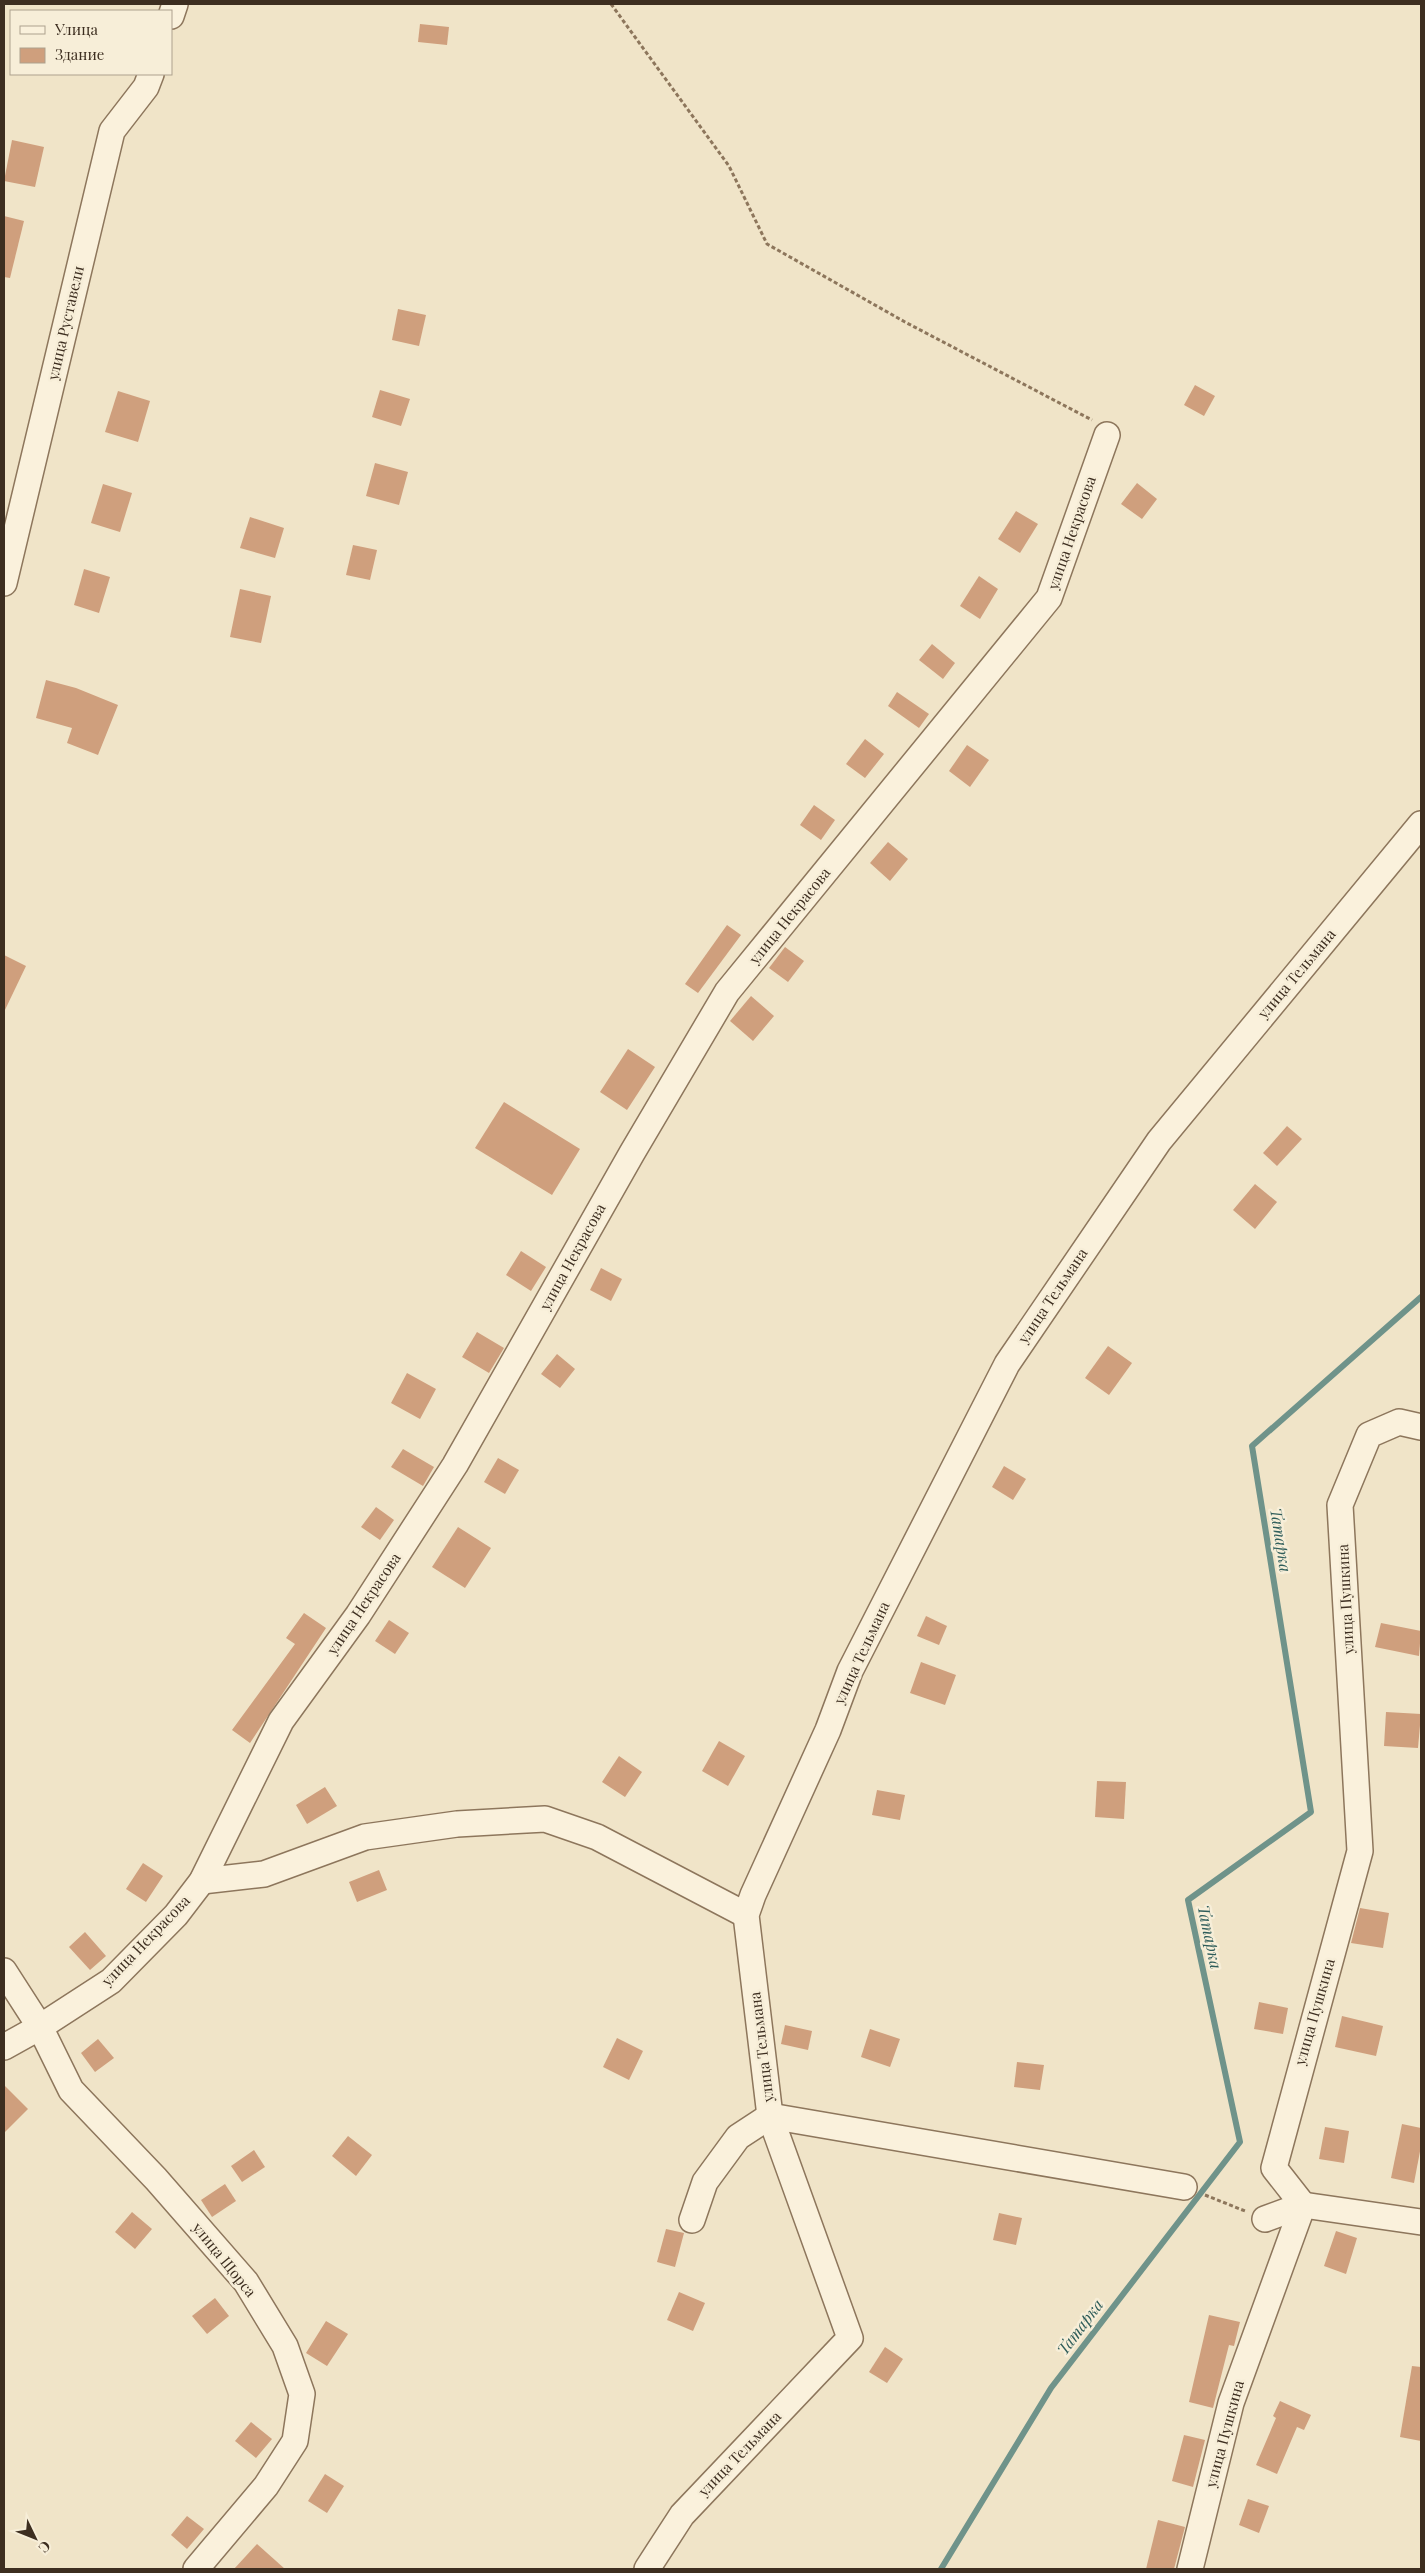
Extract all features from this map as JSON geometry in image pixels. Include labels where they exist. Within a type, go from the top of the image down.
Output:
[{"type":"street","name":"улица Руставели","points":[[4,583],[112,131],[146,87],[151,75]]},
{"type":"street","name":"улица Некрасова","points":[[4,2047],[40,2027],[111,1981],[176,1915],[202,1881],[281,1721],[358,1615],[455,1465],[632,1153],[727,992],[1050,598],[1107,435]]},
{"type":"street","name":"улица Тельмана","points":[[647,2569],[682,2515],[850,2338],[770,2116],[746,1914],[828,1730],[850,1671],[1007,1364],[1159,1141],[1421,824]]},
{"type":"street","name":"улица Пушкина","points":[[1190,2569],[1231,2403],[1303,2205],[1274,2168],[1360,1851],[1340,1505],[1369,1435],[1400,1422],[1421,1427]]},
{"type":"street","points":[[202,1881],[264,1874],[365,1837],[457,1824],[545,1819],[597,1837],[746,1914]]},
{"type":"street","name":"улица Щорса","points":[[4,1971],[40,2027],[71,2090],[156,2179],[246,2282],[284,2346],[302,2394],[295,2441],[266,2486],[196,2569]]},
{"type":"street","points":[[692,2220],[705,2182],[738,2137],[770,2116],[1184,2186]]},
{"type":"street","points":[[1265,2219],[1303,2205],[1421,2222]]},
{"type":"path","points":[[611,4],[729,166],[767,244],[905,322],[1095,422],[1107,435]]},
{"type":"path","points":[[1184,2186],[1265,2219]]},
{"type":"building","points":[[420,24],[449,27],[447,45],[418,42]]},
{"type":"building","points":[[12,140],[44,147],[35,187],[4,181]]},
{"type":"building","points":[[4,216],[24,221],[10,278],[4,277]]},
{"type":"building","points":[[398,309],[426,315],[419,346],[392,340]]},
{"type":"building","points":[[1195,385],[1215,396],[1204,416],[1184,405]]},
{"type":"building","points":[[380,390],[410,399],[401,426],[372,417]]},
{"type":"building","points":[[118,391],[150,401],[138,442],[105,432]]},
{"type":"building","points":[[375,463],[408,472],[399,505],[366,496]]},
{"type":"building","points":[[1137,483],[1157,499],[1142,519],[1121,504]]},
{"type":"building","points":[[103,484],[132,493],[120,532],[91,523]]},
{"type":"building","points":[[1016,511],[1038,524],[1020,553],[998,539]]},
{"type":"building","points":[[250,517],[284,528],[275,558],[240,548]]},
{"type":"building","points":[[353,545],[377,550],[370,580],[346,575]]},
{"type":"building","points":[[84,569],[110,577],[99,613],[74,605]]},
{"type":"building","points":[[979,576],[998,589],[980,619],[960,606]]},
{"type":"building","points":[[240,589],[271,596],[261,643],[230,637]]},
{"type":"building","points":[[932,644],[955,663],[943,679],[919,660]]},
{"type":"building","points":[[46,680],[76,688],[118,705],[98,755],[67,743],[72,728],[36,718]]},
{"type":"building","points":[[897,692],[929,714],[919,728],[888,706]]},
{"type":"building","points":[[865,739],[884,754],[865,778],[846,764]]},
{"type":"building","points":[[967,745],[989,760],[970,787],[949,771]]},
{"type":"building","points":[[814,805],[835,820],[821,840],[800,825]]},
{"type":"building","points":[[888,842],[908,859],[890,881],[870,863]]},
{"type":"building","points":[[727,925],[741,935],[698,993],[685,984]]},
{"type":"building","points":[[785,947],[804,961],[788,982],[769,968]]},
{"type":"building","points":[[4,955],[26,966],[4,1012]]},
{"type":"building","points":[[751,996],[774,1016],[753,1041],[730,1021]]},
{"type":"building","points":[[628,1049],[655,1067],[627,1110],[600,1092]]},
{"type":"building","points":[[504,1102],[580,1149],[552,1195],[475,1148]]},
{"type":"building","points":[[1287,1126],[1302,1139],[1277,1166],[1263,1153]]},
{"type":"building","points":[[1255,1184],[1277,1202],[1255,1229],[1233,1210]]},
{"type":"building","points":[[521,1251],[546,1267],[531,1291],[506,1275]]},
{"type":"building","points":[[601,1268],[622,1279],[611,1301],[590,1290]]},
{"type":"building","points":[[477,1332],[504,1348],[489,1373],[462,1357]]},
{"type":"building","points":[[1108,1346],[1132,1363],[1109,1395],[1085,1378]]},
{"type":"building","points":[[557,1354],[575,1369],[560,1388],[541,1374]]},
{"type":"building","points":[[407,1373],[436,1389],[420,1419],[391,1403]]},
{"type":"building","points":[[403,1449],[434,1467],[423,1486],[391,1467]]},
{"type":"building","points":[[498,1458],[519,1470],[505,1494],[484,1482]]},
{"type":"building","points":[[1004,1466],[1026,1479],[1013,1500],[992,1487]]},
{"type":"building","points":[[376,1507],[394,1520],[380,1540],[361,1527]]},
{"type":"building","points":[[458,1527],[491,1548],[465,1588],[432,1567]]},
{"type":"building","points":[[304,1613],[326,1628],[250,1743],[232,1730],[295,1644],[286,1638]]},
{"type":"building","points":[[926,1616],[947,1626],[939,1645],[917,1636]]},
{"type":"building","points":[[389,1620],[409,1633],[395,1654],[375,1641]]},
{"type":"building","points":[[1381,1623],[1421,1631],[1419,1656],[1375,1647]]},
{"type":"building","points":[[921,1662],[956,1675],[945,1705],[910,1693]]},
{"type":"building","points":[[1386,1712],[1421,1714],[1418,1748],[1384,1746]]},
{"type":"building","points":[[719,1741],[745,1756],[728,1786],[702,1771]]},
{"type":"building","points":[[619,1756],[642,1772],[625,1797],[602,1782]]},
{"type":"building","points":[[1097,1781],[1126,1782],[1124,1819],[1095,1817]]},
{"type":"building","points":[[325,1787],[337,1806],[307,1824],[296,1805]]},
{"type":"building","points":[[877,1790],[905,1795],[900,1820],[872,1815]]},
{"type":"building","points":[[143,1863],[163,1876],[146,1902],[126,1889]]},
{"type":"building","points":[[379,1870],[387,1890],[357,1902],[349,1882]]},
{"type":"building","points":[[1360,1908],[1389,1913],[1383,1948],[1351,1943]]},
{"type":"building","points":[[85,1932],[106,1956],[90,1970],[69,1947]]},
{"type":"building","points":[[1259,2002],[1288,2008],[1283,2034],[1254,2029]]},
{"type":"building","points":[[1342,2016],[1383,2026],[1376,2056],[1335,2047]]},
{"type":"building","points":[[785,2025],[812,2031],[808,2050],[781,2044]]},
{"type":"building","points":[[870,2029],[900,2039],[890,2067],[861,2057]]},
{"type":"building","points":[[617,2038],[643,2051],[629,2080],[603,2067]]},
{"type":"building","points":[[98,2039],[114,2058],[95,2072],[81,2053]]},
{"type":"building","points":[[1017,2062],[1044,2065],[1040,2090],[1014,2087]]},
{"type":"building","points":[[4,2085],[28,2109],[4,2133]]},
{"type":"building","points":[[1402,2124],[1421,2128],[1421,2146],[1414,2183],[1391,2178]]},
{"type":"building","points":[[1325,2127],[1349,2131],[1344,2163],[1319,2159]]},
{"type":"building","points":[[348,2136],[372,2155],[356,2176],[332,2156]]},
{"type":"building","points":[[254,2150],[265,2167],[242,2182],[231,2166]]},
{"type":"building","points":[[225,2184],[236,2201],[212,2217],[201,2200]]},
{"type":"building","points":[[132,2212],[152,2229],[135,2249],[115,2232]]},
{"type":"building","points":[[999,2213],[1022,2218],[1016,2245],[993,2240]]},
{"type":"building","points":[[666,2229],[684,2233],[675,2267],[657,2262]]},
{"type":"building","points":[[1336,2231],[1357,2238],[1346,2274],[1324,2266]]},
{"type":"building","points":[[679,2292],[705,2303],[693,2331],[667,2320]]},
{"type":"building","points":[[215,2298],[229,2316],[207,2334],[192,2316]]},
{"type":"building","points":[[1209,2315],[1240,2322],[1234,2346],[1229,2345],[1213,2408],[1189,2402]]},
{"type":"building","points":[[326,2321],[348,2334],[327,2366],[306,2353]]},
{"type":"building","points":[[885,2347],[903,2359],[887,2383],[869,2372]]},
{"type":"building","points":[[1412,2366],[1421,2367],[1421,2441],[1400,2437]]},
{"type":"building","points":[[1280,2401],[1311,2415],[1304,2430],[1297,2427],[1277,2474],[1256,2465],[1276,2418],[1273,2416]]},
{"type":"building","points":[[251,2422],[272,2439],[256,2458],[235,2441]]},
{"type":"building","points":[[1184,2435],[1205,2440],[1193,2487],[1172,2481]]},
{"type":"building","points":[[325,2474],[344,2486],[327,2513],[308,2501]]},
{"type":"building","points":[[1248,2499],[1269,2506],[1259,2533],[1239,2525]]},
{"type":"building","points":[[187,2516],[204,2529],[187,2549],[171,2535]]},
{"type":"building","points":[[1158,2520],[1185,2527],[1174,2569],[1146,2569]]},
{"type":"building","points":[[257,2544],[285,2569],[234,2569]]},
{"type":"waterway","name":"Татарка","points":[[941,2569],[1051,2388],[1240,2142],[1188,1900],[1311,1812],[1252,1446],[1421,1297]]}]
